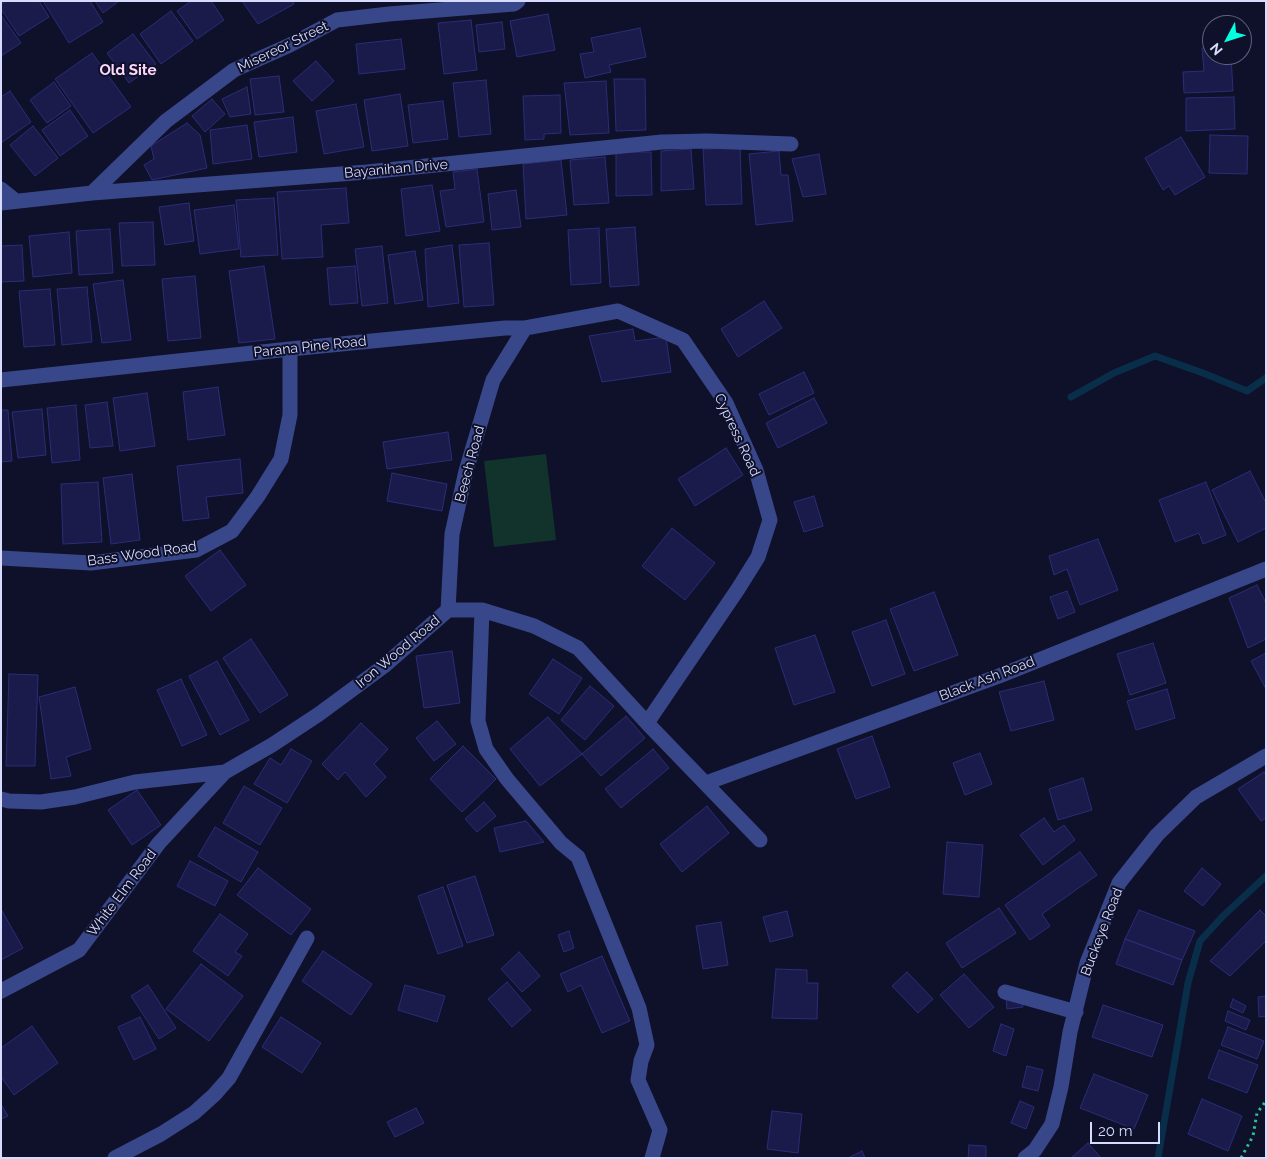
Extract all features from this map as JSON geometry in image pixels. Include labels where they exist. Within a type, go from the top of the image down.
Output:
[{"type":"street","name":"Misereor Street","points":[[92,194],[166,121],[234,70],[290,45],[337,20],[514,4],[518,1]]},
{"type":"street","name":"Bayanihan Drive","points":[[9,202],[367,172],[662,142],[707,141],[791,144]]},
{"type":"street","points":[[1,189],[9,202]]},
{"type":"street","name":"Parana Pine Road","points":[[1,380],[290,349],[505,328],[525,328],[618,311]]},
{"type":"street","name":"Cypress Road","points":[[618,311],[683,340],[726,403],[756,470],[770,520],[758,556],[738,590],[647,723]]},
{"type":"street","name":"Beech Road","points":[[448,610],[452,534],[466,471],[493,380],[525,328]]},
{"type":"street","name":"Bass Wood Road","points":[[1,558],[91,563],[196,550],[232,531],[258,496],[281,459],[290,415],[290,349]]},
{"type":"street","name":"Black Ash Road","points":[[706,783],[998,676],[1266,570]]},
{"type":"street","name":"Iron Wood Road","points":[[1,799],[41,802],[75,797],[135,782],[225,772],[272,746],[326,709],[384,666],[448,610],[482,610],[534,626],[578,648],[647,723],[760,840]]},
{"type":"street","points":[[482,610],[478,721],[486,748],[507,779],[561,843],[578,857],[638,1008],[647,1045],[640,1061],[638,1080],[660,1130],[652,1158]]},
{"type":"street","name":"Buckeye Road","points":[[1025,1158],[1035,1150],[1052,1124],[1061,1088],[1070,1032],[1088,963],[1120,883],[1157,835],[1196,797],[1266,756]]},
{"type":"street","name":"White Elm Road","points":[[1,991],[79,950],[159,843],[225,772]]},
{"type":"street","points":[[115,1158],[194,1113],[229,1078],[307,938]]},
{"type":"street","points":[[1005,992],[1076,1012]]},
{"type":"path","points":[[1241,1158],[1253,1136],[1257,1113],[1266,1102]]},
{"type":"green space","points":[[546,454],[556,540],[494,547],[484,461]]},
{"type":"building","points":[[6,1],[39,1],[49,17],[19,36],[1,9],[1,4]]},
{"type":"building","points":[[43,1],[90,1],[103,22],[69,43]]},
{"type":"building","points":[[95,1],[119,1],[103,13]]},
{"type":"building","points":[[191,1],[211,1],[224,20],[197,39],[177,11]]},
{"type":"building","points":[[242,1],[293,1],[294,4],[258,24]]},
{"type":"building","points":[[171,11],[193,41],[161,64],[140,34]]},
{"type":"building","points":[[548,14],[555,50],[517,57],[510,21]]},
{"type":"building","points":[[1,15],[21,43],[1,56]]},
{"type":"building","points":[[471,20],[477,70],[444,74],[438,23]]},
{"type":"building","points":[[502,22],[505,49],[479,52],[476,25]]},
{"type":"building","points":[[640,28],[646,57],[609,65],[611,72],[585,78],[580,54],[594,52],[591,38]]},
{"type":"building","points":[[133,34],[156,64],[129,83],[107,53]]},
{"type":"building","points":[[401,39],[405,69],[359,74],[356,44]]},
{"type":"building","points":[[92,53],[131,107],[93,133],[55,79]]},
{"type":"building","points":[[316,61],[334,81],[312,101],[293,81]]},
{"type":"building","points":[[1203,65],[1232,65],[1233,91],[1184,93],[1183,72],[1204,71]]},
{"type":"building","points":[[279,76],[284,112],[255,115],[250,79]]},
{"type":"building","points":[[614,79],[645,79],[646,130],[616,131]]},
{"type":"building","points":[[486,80],[491,134],[459,137],[453,83]]},
{"type":"building","points":[[606,81],[609,133],[570,135],[564,83]]},
{"type":"building","points":[[54,82],[71,106],[47,123],[30,100]]},
{"type":"building","points":[[247,87],[251,114],[230,117],[222,99]]},
{"type":"building","points":[[10,91],[31,122],[1,143],[1,97]]},
{"type":"building","points":[[400,94],[408,146],[372,151],[364,100]]},
{"type":"building","points":[[560,95],[561,133],[544,134],[544,139],[525,140],[523,96]]},
{"type":"building","points":[[1234,97],[1235,129],[1186,131],[1186,98]]},
{"type":"building","points":[[212,99],[225,114],[205,132],[192,116]]},
{"type":"building","points":[[443,101],[448,139],[413,143],[408,105]]},
{"type":"building","points":[[356,104],[364,147],[324,154],[316,111]]},
{"type":"building","points":[[70,110],[88,136],[60,156],[42,130]]},
{"type":"building","points":[[293,117],[297,152],[259,157],[254,122]]},
{"type":"building","points":[[187,123],[200,135],[207,168],[152,180],[144,165],[154,159],[151,146]]},
{"type":"building","points":[[247,125],[252,159],[213,164],[210,130]]},
{"type":"building","points":[[33,126],[58,158],[35,176],[10,145]]},
{"type":"building","points":[[1210,135],[1248,136],[1247,174],[1209,173]]},
{"type":"building","points":[[1181,137],[1205,177],[1175,195],[1169,186],[1163,190],[1145,158]]},
{"type":"building","points":[[740,148],[742,204],[706,205],[703,149]]},
{"type":"building","points":[[691,149],[694,189],[661,191],[661,151]]},
{"type":"building","points":[[779,151],[781,175],[788,175],[793,221],[756,225],[749,154]]},
{"type":"building","points":[[616,152],[651,152],[652,195],[616,196]]},
{"type":"building","points":[[819,154],[826,194],[803,197],[792,159]]},
{"type":"building","points":[[605,157],[609,203],[574,205],[570,160]]},
{"type":"building","points":[[561,160],[567,215],[526,219],[523,164]]},
{"type":"building","points":[[477,169],[484,222],[446,227],[440,191],[455,189],[453,172]]},
{"type":"building","points":[[432,185],[440,231],[406,236],[401,189]]},
{"type":"building","points":[[346,188],[349,223],[321,225],[323,257],[282,259],[277,192]]},
{"type":"building","points":[[516,190],[521,227],[492,230],[488,194]]},
{"type":"building","points":[[274,198],[278,255],[241,257],[236,200]]},
{"type":"building","points":[[189,203],[194,241],[165,245],[159,207]]},
{"type":"building","points":[[234,205],[239,249],[200,254],[194,210]]},
{"type":"building","points":[[153,222],[155,265],[122,266],[119,223]]},
{"type":"building","points":[[635,227],[639,285],[610,287],[606,229]]},
{"type":"building","points":[[599,228],[601,283],[571,285],[568,230]]},
{"type":"building","points":[[110,229],[113,273],[79,275],[76,231]]},
{"type":"building","points":[[69,232],[72,273],[33,277],[29,236]]},
{"type":"building","points":[[489,243],[494,305],[464,307],[459,245]]},
{"type":"building","points":[[22,245],[24,281],[1,282],[1,246]]},
{"type":"building","points":[[452,245],[459,303],[428,307],[425,249]]},
{"type":"building","points":[[382,246],[388,303],[362,306],[355,249]]},
{"type":"building","points":[[415,251],[423,300],[395,304],[388,255]]},
{"type":"building","points":[[264,266],[275,339],[239,343],[229,271]]},
{"type":"building","points":[[355,266],[358,303],[330,305],[327,268]]},
{"type":"building","points":[[195,276],[201,338],[168,341],[162,279]]},
{"type":"building","points":[[123,280],[131,340],[102,343],[93,284]]},
{"type":"building","points":[[87,287],[92,342],[62,345],[57,289]]},
{"type":"building","points":[[50,289],[55,345],[24,347],[19,291]]},
{"type":"building","points":[[764,301],[782,328],[738,357],[721,329]]},
{"type":"building","points":[[633,329],[635,341],[666,337],[671,372],[602,382],[589,336]]},
{"type":"building","points":[[804,372],[814,393],[769,415],[759,394]]},
{"type":"building","points":[[218,387],[225,435],[188,440],[183,392]]},
{"type":"building","points":[[147,393],[155,446],[120,451],[113,398]]},
{"type":"building","points":[[814,398],[827,423],[778,448],[766,423]]},
{"type":"building","points":[[107,402],[113,446],[90,448],[85,405]]},
{"type":"building","points":[[76,405],[80,460],[52,463],[47,408]]},
{"type":"building","points":[[42,409],[46,455],[18,458],[12,412]]},
{"type":"building","points":[[1,410],[8,410],[12,461],[1,462]]},
{"type":"building","points":[[448,432],[452,460],[387,469],[383,442]]},
{"type":"building","points":[[726,448],[743,475],[695,506],[678,479]]},
{"type":"building","points":[[240,459],[243,493],[206,497],[209,518],[183,521],[177,466]]},
{"type":"building","points":[[1250,471],[1266,503],[1266,528],[1238,542],[1212,490]]},
{"type":"building","points":[[392,473],[447,484],[442,511],[387,501]]},
{"type":"building","points":[[132,474],[140,540],[111,544],[103,478]]},
{"type":"building","points":[[98,482],[102,542],[63,544],[61,484]]},
{"type":"building","points":[[1206,482],[1226,535],[1203,544],[1199,533],[1175,542],[1159,500]]},
{"type":"building","points":[[814,496],[823,526],[804,532],[794,502]]},
{"type":"building","points":[[672,528],[715,563],[685,600],[642,566]]},
{"type":"building","points":[[1098,539],[1118,590],[1080,605],[1067,569],[1054,575],[1049,556]]},
{"type":"building","points":[[220,550],[246,585],[211,611],[185,576]]},
{"type":"building","points":[[1257,585],[1266,603],[1266,639],[1248,648],[1229,598]]},
{"type":"building","points":[[1067,591],[1075,612],[1058,619],[1050,597]]},
{"type":"building","points":[[934,592],[958,655],[914,671],[890,609]]},
{"type":"building","points":[[886,620],[905,674],[872,686],[852,632]]},
{"type":"building","points":[[815,635],[835,692],[794,705],[775,648]]},
{"type":"building","points":[[251,639],[288,695],[260,713],[223,658]]},
{"type":"building","points":[[1153,643],[1166,683],[1130,695],[1117,654]]},
{"type":"building","points":[[452,651],[460,703],[424,708],[416,656]]},
{"type":"building","points":[[1266,653],[1266,689],[1251,661]]},
{"type":"building","points":[[553,659],[582,678],[559,714],[529,694]]},
{"type":"building","points":[[217,661],[249,720],[220,735],[189,676]]},
{"type":"building","points":[[9,674],[38,675],[35,766],[6,766]]},
{"type":"building","points":[[181,679],[207,735],[182,746],[157,690]]},
{"type":"building","points":[[1044,681],[1054,720],[1011,731],[999,692]]},
{"type":"building","points":[[590,686],[614,706],[585,740],[561,720]]},
{"type":"building","points":[[75,687],[91,749],[66,757],[71,776],[51,779],[39,697]]},
{"type":"building","points":[[1167,689],[1175,718],[1136,730],[1127,701]]},
{"type":"building","points":[[626,716],[645,738],[601,776],[582,754]]},
{"type":"building","points":[[548,717],[582,754],[540,786],[510,749]]},
{"type":"building","points":[[437,721],[456,744],[434,761],[416,738]]},
{"type":"building","points":[[361,723],[388,749],[374,764],[386,777],[366,797],[345,772],[338,780],[322,764]]},
{"type":"building","points":[[872,736],[890,787],[856,799],[837,749]]},
{"type":"building","points":[[463,746],[496,779],[462,812],[430,779]]},
{"type":"building","points":[[291,749],[312,761],[287,803],[254,784],[270,758],[281,765]]},
{"type":"building","points":[[653,749],[669,768],[621,808],[605,789]]},
{"type":"building","points":[[980,753],[992,784],[965,795],[953,763]]},
{"type":"building","points":[[1264,772],[1266,775],[1266,818],[1261,821],[1238,789]]},
{"type":"building","points":[[1083,778],[1092,810],[1058,820],[1049,789]]},
{"type":"building","points":[[244,786],[282,808],[260,845],[223,823]]},
{"type":"building","points":[[137,790],[161,825],[132,845],[108,810]]},
{"type":"building","points":[[484,802],[496,816],[477,832],[465,819]]},
{"type":"building","points":[[707,806],[729,833],[682,872],[660,844]]},
{"type":"building","points":[[1044,818],[1054,832],[1064,825],[1075,840],[1043,865],[1020,835]]},
{"type":"building","points":[[526,821],[544,842],[500,852],[494,828]]},
{"type":"building","points":[[215,827],[258,852],[241,882],[198,856]]},
{"type":"building","points":[[947,842],[983,845],[979,897],[943,894]]},
{"type":"building","points":[[1080,852],[1097,875],[1042,914],[1050,926],[1030,940],[1005,905]]},
{"type":"building","points":[[190,861],[228,881],[215,906],[177,886]]},
{"type":"building","points":[[258,868],[311,909],[291,935],[237,895]]},
{"type":"building","points":[[1202,868],[1221,884],[1203,906],[1184,891]]},
{"type":"building","points":[[475,876],[494,935],[467,943],[447,885]]},
{"type":"building","points":[[443,887],[463,946],[438,954],[418,896]]},
{"type":"building","points":[[999,908],[1016,933],[962,968],[946,943]]},
{"type":"building","points":[[1,909],[23,948],[1,960]]},
{"type":"building","points":[[1139,910],[1195,931],[1182,960],[1125,939]]},
{"type":"building","points":[[1260,910],[1266,916],[1266,941],[1230,976],[1210,961]]},
{"type":"building","points":[[787,911],[793,936],[770,942],[763,917]]},
{"type":"building","points":[[220,914],[248,934],[235,952],[242,956],[228,976],[193,951]]},
{"type":"building","points":[[721,922],[728,965],[703,969],[696,926]]},
{"type":"building","points":[[569,931],[574,948],[564,952],[558,935]]},
{"type":"building","points":[[1125,939],[1182,960],[1173,985],[1116,964]]},
{"type":"building","points":[[323,951],[372,984],[351,1015],[302,981]]},
{"type":"building","points":[[519,952],[540,976],[522,992],[501,969]]},
{"type":"building","points":[[602,956],[630,1021],[602,1033],[581,985],[568,992],[560,974]]},
{"type":"building","points":[[201,964],[243,996],[209,1041],[166,1009]]},
{"type":"building","points":[[776,969],[807,970],[807,983],[818,983],[817,1019],[772,1018]]},
{"type":"building","points":[[907,972],[933,999],[918,1013],[892,986]]},
{"type":"building","points":[[964,974],[994,1007],[969,1028],[940,995]]},
{"type":"building","points":[[507,982],[531,1010],[512,1027],[488,999]]},
{"type":"building","points":[[148,985],[176,1028],[159,1039],[131,996]]},
{"type":"building","points":[[405,985],[445,996],[437,1022],[398,1010]]},
{"type":"building","points":[[1266,996],[1266,1016],[1259,1017],[1258,997]]},
{"type":"building","points":[[1022,998],[1023,1007],[1007,1009],[1006,999]]},
{"type":"building","points":[[1233,999],[1246,1006],[1243,1013],[1230,1007]]},
{"type":"building","points":[[1103,1005],[1163,1025],[1152,1057],[1092,1037]]},
{"type":"building","points":[[1228,1011],[1250,1020],[1246,1030],[1225,1021]]},
{"type":"building","points":[[140,1017],[156,1049],[134,1060],[118,1027]]},
{"type":"building","points":[[281,1017],[321,1043],[302,1073],[262,1047]]},
{"type":"building","points":[[1001,1024],[1014,1029],[1006,1056],[993,1051]]},
{"type":"building","points":[[32,1026],[58,1063],[14,1095],[1,1077],[1,1048]]},
{"type":"building","points":[[1228,1027],[1264,1041],[1257,1059],[1221,1045]]},
{"type":"building","points":[[1219,1050],[1258,1065],[1247,1093],[1208,1078]]},
{"type":"building","points":[[1027,1066],[1043,1070],[1038,1091],[1022,1087]]},
{"type":"building","points":[[1094,1074],[1148,1095],[1134,1129],[1080,1108]]},
{"type":"building","points":[[1202,1099],[1242,1116],[1228,1151],[1188,1134]]},
{"type":"building","points":[[1020,1101],[1034,1107],[1026,1129],[1011,1123]]},
{"type":"building","points":[[1,1104],[8,1116],[1,1119]]},
{"type":"building","points":[[416,1108],[424,1123],[395,1137],[387,1122]]},
{"type":"building","points":[[772,1111],[802,1114],[798,1153],[767,1149]]},
{"type":"building","points":[[1088,1143],[1101,1158],[1071,1158]]},
{"type":"building","points":[[969,1145],[986,1146],[986,1158],[968,1158]]},
{"type":"building","points":[[862,1151],[865,1158],[848,1158]]},
{"type":"waterway","points":[[1071,397],[1114,373],[1155,356],[1247,391],[1266,378]]},
{"type":"waterway","points":[[1158,1158],[1188,983],[1200,941],[1223,916],[1266,876]]},
{"type":"district","name":"Old Site","points":[[128,70]]}]
